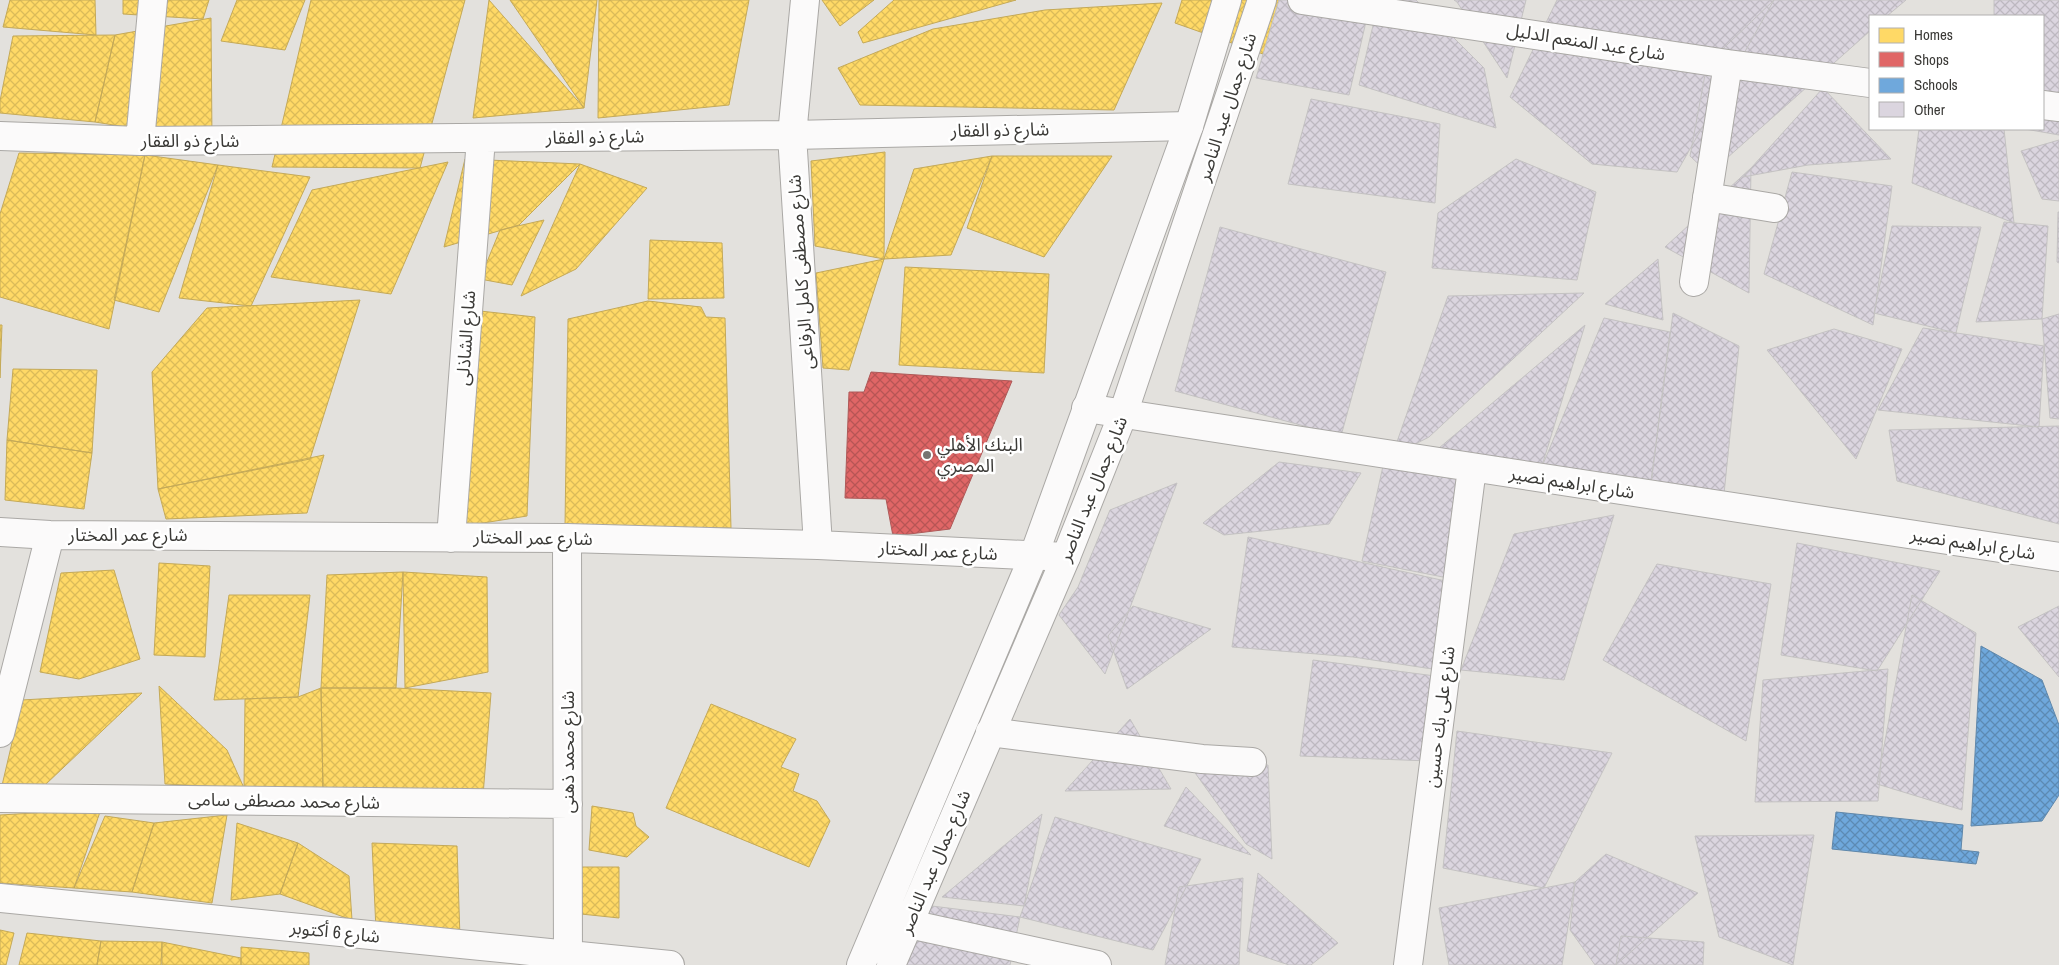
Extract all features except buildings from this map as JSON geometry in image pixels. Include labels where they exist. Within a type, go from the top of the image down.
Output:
[{"type":"street","points":[[140,141],[153,0]]},
{"type":"street","name":"شارع مصطفى كامل الرفاعى","points":[[805,0],[792,135],[818,545]]},
{"type":"street","name":"شارع جمال عبد الناصر","points":[[861,965],[1034,555],[1190,126],[1228,0]]},
{"type":"street","name":"شارع جمال عبد الناصر","points":[[891,965],[1066,557],[1123,414],[1262,0]]},
{"type":"street","name":"شارع عبد المنعم الدليل","points":[[1302,0],[1728,64],[1869,82]]},
{"type":"street","points":[[1694,282],[1728,64]]},
{"type":"street","points":[[2044,105],[2059,107]]},
{"type":"street","name":"شارع ذو الفقار","points":[[0,136],[140,141],[792,135],[1190,126]]},
{"type":"street","name":"شارع الشاذلى","points":[[452,538],[482,138]]},
{"type":"street","points":[[1707,197],[1774,208]]},
{"type":"street","name":"شارع ابراهيم نصير","points":[[1086,408],[2059,557]]},
{"type":"street","name":"شارع على بك حسين","points":[[1408,965],[1472,468]]},
{"type":"street","name":"شارع عمر المختار","points":[[0,532],[50,535],[567,538],[818,545],[1066,557]]},
{"type":"street","points":[[0,733],[50,535]]},
{"type":"street","name":"شارع محمد ذهنى","points":[[567,538],[568,960]]},
{"type":"street","points":[[990,732],[1202,758],[1252,762]]},
{"type":"street","name":"شارع محمد مصطفى سامى","points":[[0,798],[568,804]]},
{"type":"street","name":"شارع 6 أكتوبر","points":[[0,898],[568,960],[670,965]]},
{"type":"street","points":[[909,924],[1097,965]]},
{"type":"place","name":"البنك الأهلي المصري","points":[[927,455]]}]
